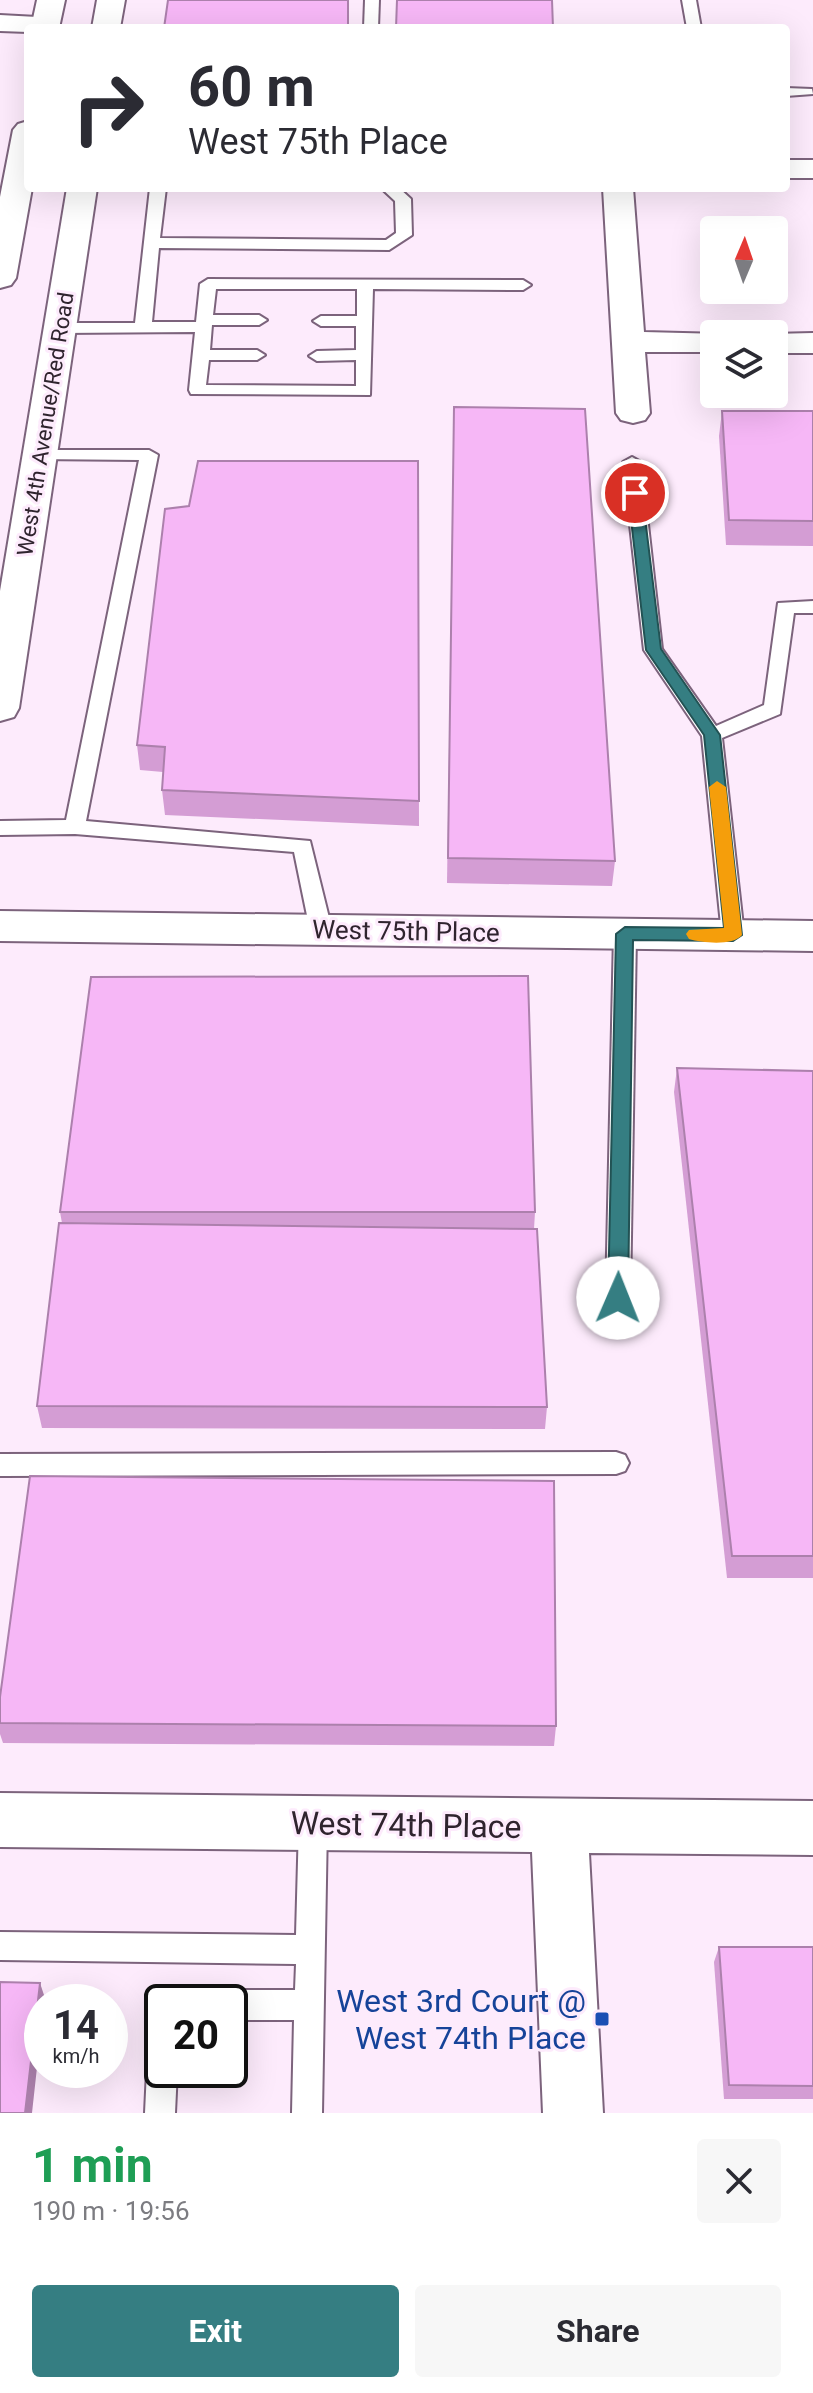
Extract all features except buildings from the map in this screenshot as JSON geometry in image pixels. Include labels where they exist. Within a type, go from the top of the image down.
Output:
[{"type":"street","points":[[107,24],[111,0]]},
{"type":"street","points":[[0,23],[47,17]]},
{"type":"street","points":[[0,278],[24,151]]},
{"type":"street","points":[[790,169],[813,169]]},
{"type":"street","name":"West 4th Avenue/Red Road","points":[[0,708],[81,192]]},
{"type":"street","points":[[618,192],[633,413]]},
{"type":"street","points":[[629,342],[700,342]]},
{"type":"street","points":[[788,343],[813,343]]},
{"type":"street","name":"West 75th Place","points":[[0,926],[813,936]]},
{"type":"street","name":"West 74th Place","points":[[0,1820],[813,1828]]},
{"type":"street","points":[[559,1826],[573,2113]]},
{"type":"lane","points":[[371,24],[372,0]]},
{"type":"lane","points":[[689,0],[693,24]]},
{"type":"lane","points":[[790,92],[807,92]]},
{"type":"lane","points":[[143,328],[158,192]]},
{"type":"lane","points":[[152,243],[389,245],[404,235],[403,199],[394,192]]},
{"type":"lane","points":[[365,283],[364,391],[197,390],[208,284],[365,283],[523,285]]},
{"type":"lane","points":[[61,328],[143,328],[259,320]]},
{"type":"lane","points":[[321,321],[365,321]]},
{"type":"lane","points":[[200,355],[257,355]]},
{"type":"lane","points":[[317,356],[364,355]]},
{"type":"lane","points":[[40,455],[149,455],[75,827]]},
{"type":"lane","points":[[632,462],[653,650],[712,735],[733,935]]},
{"type":"lane","points":[[712,735],[773,709],[785,607],[813,607]]},
{"type":"lane","points":[[0,828],[75,827],[303,846],[321,930]]},
{"type":"lane","points":[[618,1298],[625,934]]},
{"type":"lane","points":[[0,1465],[616,1463]]},
{"type":"lane","points":[[307,2113],[313,1824]]},
{"type":"lane","points":[[0,1946],[311,1950]]},
{"type":"lane","points":[[248,2005],[309,2005]]},
{"type":"lane","points":[[160,2113],[161,2088]]},
{"type":"slow traffic","points":[[695,934],[733,935],[717,787]]},
{"type":"place","name":"West 3rd Court @ West 74th Place","points":[[602,2019]]},
{"type":"route","points":[[618,1298],[625,934],[733,935],[712,735],[653,650],[635,493]]}]
